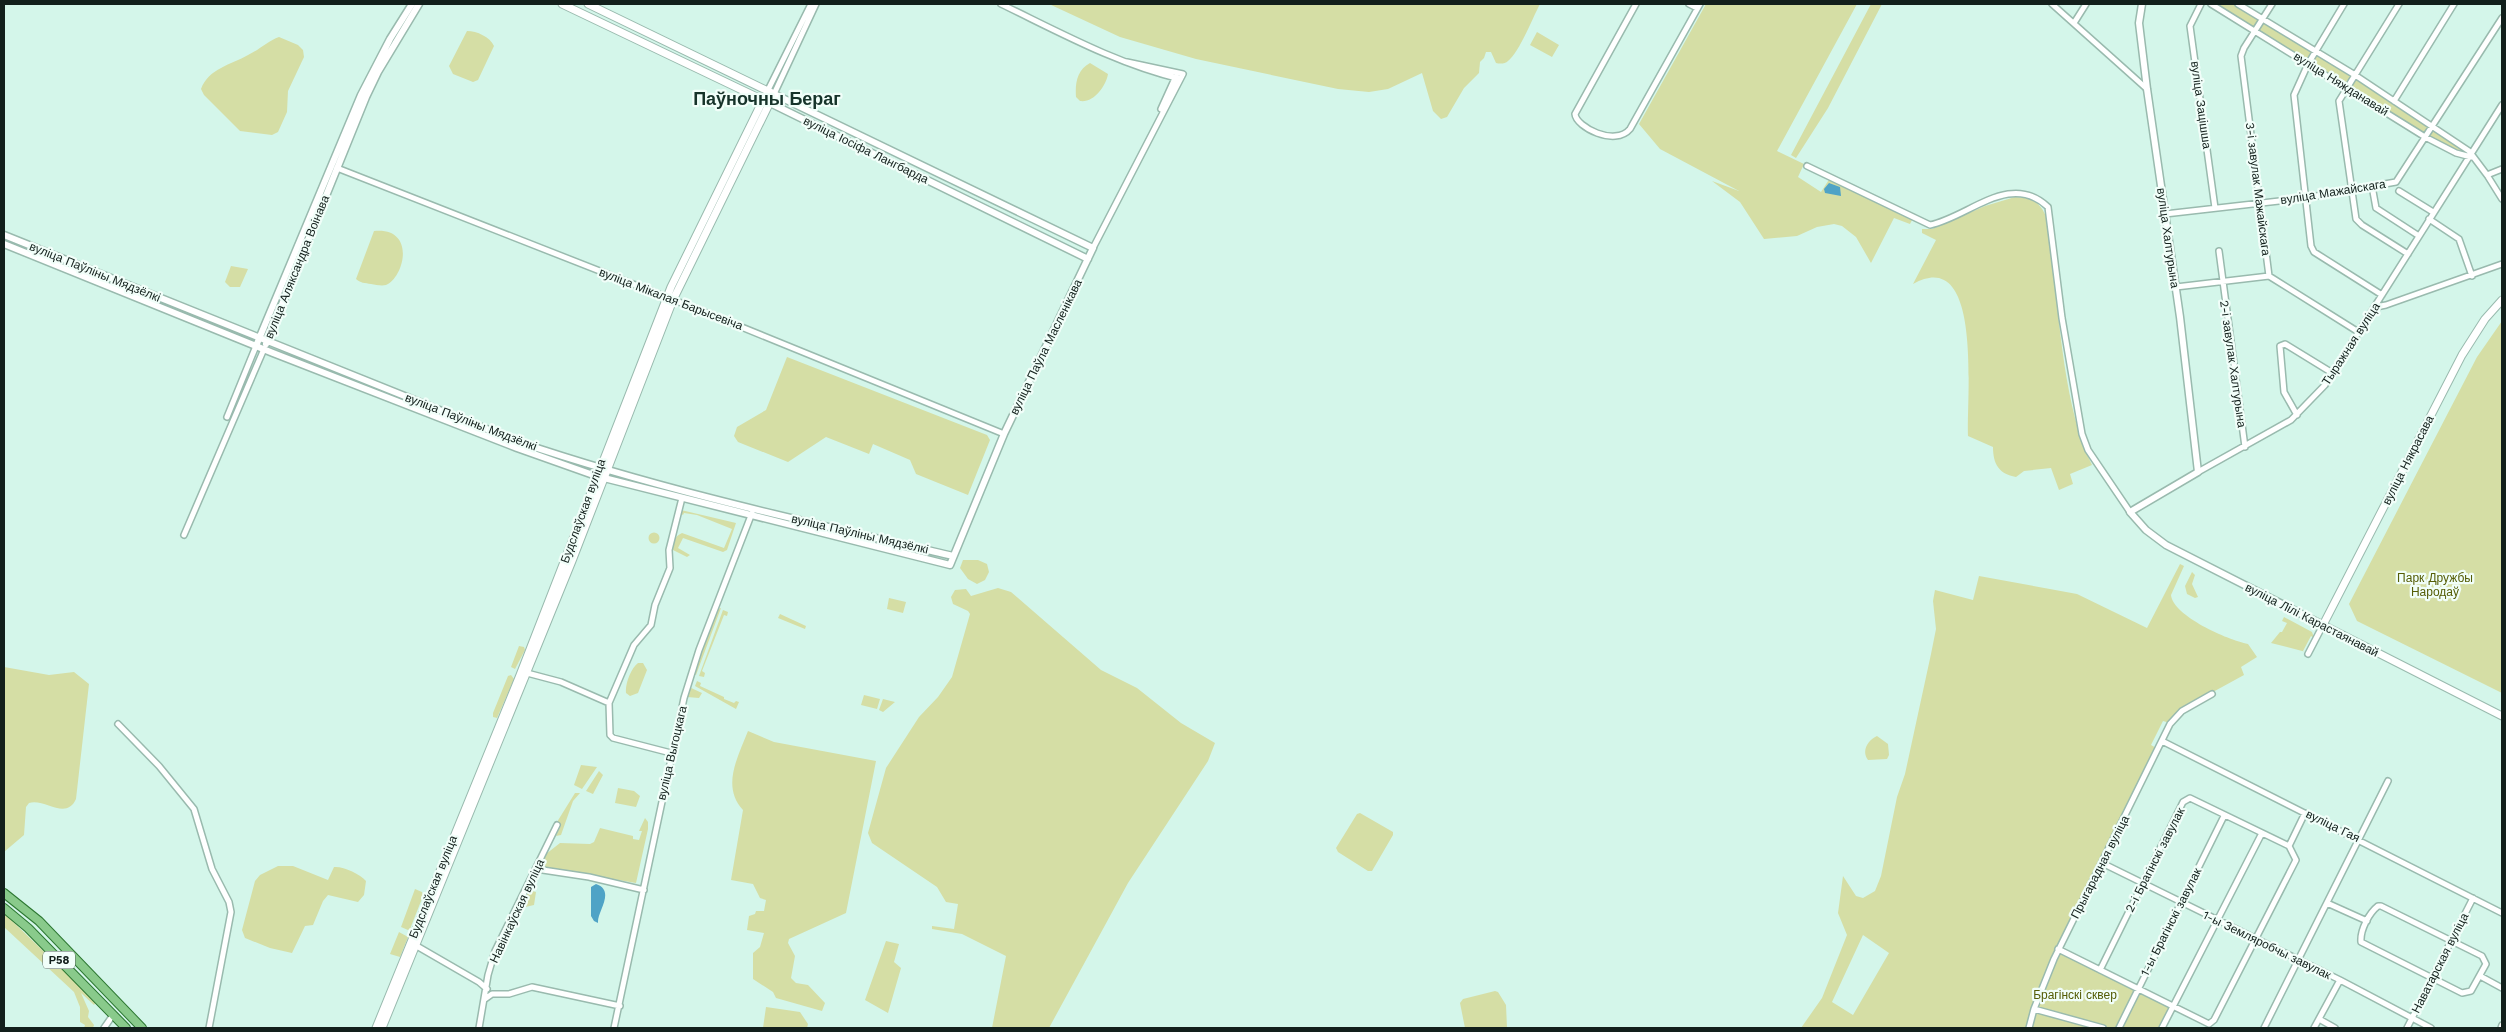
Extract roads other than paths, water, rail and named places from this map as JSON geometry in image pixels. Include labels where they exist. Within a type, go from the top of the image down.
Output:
[{"type":"main road","name":"вуліца Іосіфа Лангбарда","points":[[562,4],[766,101]]},
{"type":"main road","name":"вуліца Іосіфа Лангбарда","points":[[588,4],[771,92]]},
{"type":"main road","name":"Будслаўская вуліца","points":[[376,1028],[520,675],[670,299],[771,92]]},
{"type":"main road","name":"вуліца Някрасава","points":[[2323,625],[2462,355],[2485,319],[2502,300]]},
{"type":"main road","name":"Будслаўская вуліца","points":[[382,1028],[526,673],[599,477]]},
{"type":"main road","name":"вуліца Лілі Карастаянавай","points":[[2323,625],[2502,716]]},
{"type":"main road","name":"Р58","points":[[4,893],[39,921],[142,1028]]},
{"type":"main road","name":"Р58","points":[[4,908],[28,928],[126,1028]]},
{"type":"main road","points":[[113,1015],[122,1006]]},
{"type":"street","name":"вуліца Аляксандра Воінава","points":[[184,535],[268,341],[373,68],[412,4]]},
{"type":"street","name":"вуліца Аляксандра Воінава","points":[[227,417],[259,338],[326,188],[337,168],[378,72],[419,4]]},
{"type":"street","name":"Будслаўская вуліца","points":[[771,92],[811,4]]},
{"type":"street","name":"Будслаўская вуліца","points":[[771,92],[816,4]]},
{"type":"street","name":"вуліца Паўла Масленікава","points":[[950,565],[1004,434],[1179,76],[1152,72],[1127,62],[1002,4]]},
{"type":"street","points":[[1636,4],[1575,114],[1579,122],[1604,136],[1615,138],[1626,134],[1698,6],[1689,4]]},
{"type":"street","points":[[2052,4],[2147,89]]},
{"type":"street","points":[[2074,23],[2086,4]]},
{"type":"street","name":"вуліца Халтурына","points":[[2142,4],[2139,16],[2147,89],[2176,287],[2198,472]]},
{"type":"street","name":"вуліца Зацішша","points":[[2201,4],[2190,26],[2215,208]]},
{"type":"street","name":"вуліца Няжданавай","points":[[2211,4],[2425,137],[2456,154],[2471,156]]},
{"type":"street","name":"вуліца Няжданавай","points":[[2238,4],[2316,50],[2431,126],[2471,156],[2487,175],[2502,199]]},
{"type":"street","name":"3-і завулак Мажайскага","points":[[2268,276],[2241,56],[2254,31],[2272,4]]},
{"type":"street","points":[[2344,4],[2308,64],[2297,86],[2294,99],[2311,246],[2314,252],[2382,295]]},
{"type":"street","points":[[2400,4],[2347,87],[2339,103],[2356,219],[2359,223],[2408,254]]},
{"type":"street","points":[[2394,101],[2454,4]]},
{"type":"street","name":"вуліца Мажайскага","points":[[2165,214],[2305,198],[2394,183],[2398,180],[2502,18]]},
{"type":"street","name":"вуліца Іосіфа Лангбарда","points":[[771,92],[1094,248]]},
{"type":"street","name":"вуліца Іосіфа Лангбарда","points":[[766,101],[1088,259]]},
{"type":"street","name":"Тыражная вуліца","points":[[2130,512],[2280,427],[2297,415],[2334,374],[2429,218],[2471,156],[2502,105]]},
{"type":"street","points":[[1807,166],[1930,225],[2013,192],[2029,194],[2048,207],[2062,318],[2082,434],[2088,450],[2130,512]]},
{"type":"street","name":"вуліца Мікалая Барысевіча","points":[[337,168],[670,299],[1004,434]]},
{"type":"street","points":[[2487,175],[2502,169]]},
{"type":"street","points":[[2372,186],[2376,208],[2419,236]]},
{"type":"street","points":[[2399,191],[2433,212]]},
{"type":"street","points":[[2429,218],[2459,239],[2472,276]]},
{"type":"street","name":"вуліца Паўліны Мядзёлкі","points":[[4,239],[268,341],[519,442],[752,512],[950,565]]},
{"type":"street","name":"вуліца Паўліны Мядзёлкі","points":[[4,239],[256,346],[517,448],[599,477],[682,498],[953,556]]},
{"type":"street","name":"2-і завулак Халтурына","points":[[2220,251],[2222,282],[2244,446]]},
{"type":"street","points":[[2376,307],[2386,306],[2502,264]]},
{"type":"street","points":[[2176,287],[2268,276],[2360,333]]},
{"type":"street","points":[[2297,415],[2284,392],[2280,346],[2285,344],[2334,374]]},
{"type":"street","points":[[672,753],[612,738],[610,735],[609,703],[634,645],[651,625],[655,605],[670,568],[669,550],[682,498]]},
{"type":"street","name":"вуліца Выгоцкага","points":[[614,1028],[672,753],[698,650],[752,512]]},
{"type":"street","name":"вуліца Лілі Карастаянавай","points":[[2130,512],[2146,530],[2166,546],[2323,625]]},
{"type":"street","points":[[2308,654],[2323,625]]},
{"type":"street","points":[[526,673],[561,682],[609,703]]},
{"type":"street","name":"Прыгарадная вуліца","points":[[2029,1028],[2034,1009],[2058,949],[2171,722],[2182,711],[2212,694]]},
{"type":"street","points":[[118,724],[159,766],[194,809],[212,869],[229,902],[231,912],[209,1028]]},
{"type":"street","name":"вуліца Гая","points":[[2162,741],[2502,913]]},
{"type":"street","points":[[2264,1028],[2388,781]]},
{"type":"street","name":"2-і Брагінскі завулак","points":[[2100,970],[2183,802],[2190,798],[2289,846]]},
{"type":"street","points":[[2058,949],[2209,1024],[2214,1020],[2296,860],[2289,846],[2305,813]]},
{"type":"street","name":"1-ы Брагінскі завулак","points":[[2119,1028],[2137,988],[2182,903],[2224,816]]},
{"type":"street","name":"Навінкаўская вуліца","points":[[479,1028],[488,975],[495,951],[557,825]]},
{"type":"street","points":[[2162,1028],[2262,833]]},
{"type":"street","name":"1-ы Земляробчы завулак","points":[[2102,863],[2340,980],[2430,1028]]},
{"type":"street","points":[[536,869],[589,877],[644,890]]},
{"type":"street","name":"Наватарская вуліца","points":[[2406,1028],[2473,898]]},
{"type":"street","points":[[2327,903],[2367,920]]},
{"type":"street","points":[[2381,906],[2478,953],[2485,959],[2486,964],[2474,987],[2467,994],[2361,942],[2362,932],[2367,920],[2375,908],[2381,906]]},
{"type":"street","points":[[415,946],[479,982],[492,994]]},
{"type":"street","points":[[479,982],[484,981],[488,975]]},
{"type":"street","points":[[2480,976],[2502,988]]},
{"type":"street","points":[[2314,1028],[2340,980]]},
{"type":"street","points":[[484,1000],[492,994],[509,994],[532,987],[620,1006]]},
{"type":"street","points":[[2034,1009],[2102,1028]]},
{"type":"street","points":[[104,1028],[113,1015]]},
{"type":"street","points":[[2319,1019],[2335,1028]]},
{"type":"water","points":[[1829,183],[1840,187],[1841,196],[1825,193],[1824,189]]},
{"type":"water","points":[[596,884],[605,891],[598,923],[591,916],[591,887]]},
{"type":"district","name":"Паўночны Бераг","points":[[767,99]]},
{"type":"park label","name":"Парк Дружбы Народаў","points":[[2435,585]]},
{"type":"park label","name":"Брагінскі сквер","points":[[2075,995]]}]
